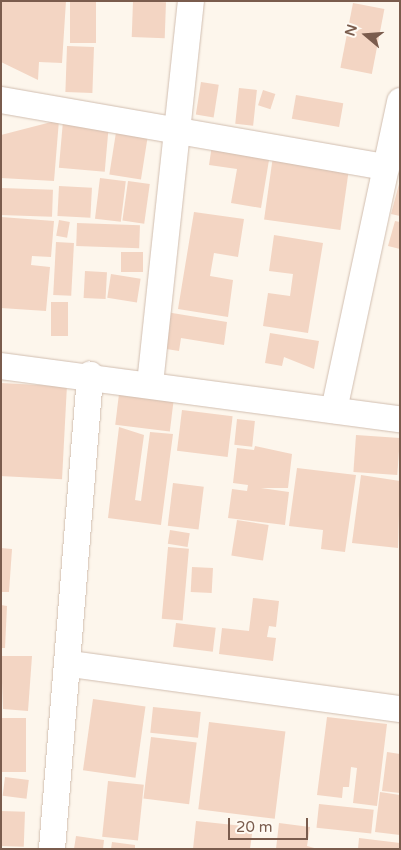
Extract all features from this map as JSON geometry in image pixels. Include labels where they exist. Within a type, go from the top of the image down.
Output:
[{"type":"street","points":[[150,384],[191,1]]},
{"type":"street","points":[[1,100],[392,161]]},
{"type":"street","points":[[334,410],[392,161],[400,101]]},
{"type":"street","points":[[1,366],[90,375],[400,420]]},
{"type":"street","points":[[52,849],[70,664],[90,375]]},
{"type":"street","points":[[70,664],[400,710]]},
{"type":"building","points":[[1,1],[66,1],[62,63],[39,62],[38,80],[1,62]]},
{"type":"building","points":[[70,1],[96,1],[96,43],[70,43]]},
{"type":"building","points":[[133,1],[166,2],[165,38],[132,37]]},
{"type":"building","points":[[353,3],[384,9],[372,74],[340,68]]},
{"type":"building","points":[[67,46],[94,47],[92,93],[65,92]]},
{"type":"building","points":[[201,82],[219,85],[214,117],[196,115]]},
{"type":"building","points":[[239,88],[257,90],[253,126],[235,124]]},
{"type":"building","points":[[263,90],[275,94],[270,109],[258,105]]},
{"type":"building","points":[[296,95],[343,103],[339,127],[292,119]]},
{"type":"building","points":[[59,120],[54,181],[1,178],[1,135]]},
{"type":"building","points":[[63,121],[109,125],[105,172],[59,168]]},
{"type":"building","points":[[117,126],[149,131],[141,179],[109,174]]},
{"type":"building","points":[[212,145],[270,154],[261,208],[231,203],[237,169],[209,165]]},
{"type":"building","points":[[273,156],[349,167],[340,230],[264,219]]},
{"type":"building","points":[[100,178],[126,181],[121,222],[95,219]]},
{"type":"building","points":[[128,181],[150,184],[144,224],[122,221]]},
{"type":"building","points":[[400,184],[400,216],[391,214]]},
{"type":"building","points":[[59,186],[92,188],[90,218],[57,216]]},
{"type":"building","points":[[1,188],[53,190],[52,217],[1,215]]},
{"type":"building","points":[[194,212],[244,219],[238,257],[214,253],[210,276],[233,280],[228,317],[178,309]]},
{"type":"building","points":[[1,217],[54,221],[51,257],[32,256],[31,265],[50,267],[46,311],[1,308]]},
{"type":"building","points":[[59,220],[70,222],[67,238],[56,236]]},
{"type":"building","points":[[395,221],[400,222],[400,249],[388,246]]},
{"type":"building","points":[[77,223],[140,225],[139,248],[76,246]]},
{"type":"building","points":[[274,235],[323,243],[308,333],[263,326],[268,293],[290,296],[293,274],[269,271]]},
{"type":"building","points":[[56,242],[74,243],[71,296],[53,295]]},
{"type":"building","points":[[121,252],[143,252],[143,272],[121,272]]},
{"type":"building","points":[[85,271],[107,272],[106,299],[84,298]]},
{"type":"building","points":[[111,274],[141,279],[137,302],[107,298]]},
{"type":"building","points":[[51,302],[68,302],[68,336],[51,336]]},
{"type":"building","points":[[166,312],[227,322],[224,345],[181,338],[179,351],[160,348]]},
{"type":"building","points":[[270,333],[319,341],[314,369],[284,357],[282,366],[265,363]]},
{"type":"building","points":[[1,383],[67,386],[62,479],[1,476]]},
{"type":"building","points":[[119,394],[174,401],[170,431],[115,425]]},
{"type":"building","points":[[182,410],[233,416],[228,457],[177,451]]},
{"type":"building","points":[[237,419],[255,421],[252,447],[234,445]]},
{"type":"building","points":[[119,427],[144,435],[135,500],[141,501],[150,432],[173,434],[161,525],[108,518]]},
{"type":"building","points":[[356,435],[400,438],[397,475],[353,472]]},
{"type":"building","points":[[255,446],[292,454],[288,488],[261,488],[289,492],[285,525],[228,518],[232,489],[247,491],[248,485],[233,483],[237,448],[254,450]]},
{"type":"building","points":[[297,468],[356,475],[345,552],[321,549],[323,530],[289,526]]},
{"type":"building","points":[[361,475],[400,481],[398,548],[352,543]]},
{"type":"building","points":[[173,483],[204,487],[199,529],[168,526]]},
{"type":"building","points":[[237,520],[269,525],[263,561],[231,556]]},
{"type":"building","points":[[170,530],[190,533],[188,547],[168,544]]},
{"type":"building","points":[[168,547],[189,549],[183,621],[162,619]]},
{"type":"building","points":[[1,548],[12,549],[9,592],[1,592]]},
{"type":"building","points":[[192,567],[213,568],[212,593],[191,592]]},
{"type":"building","points":[[253,598],[279,601],[276,627],[269,626],[267,637],[276,638],[273,661],[219,654],[222,628],[249,631]]},
{"type":"building","points":[[1,605],[7,606],[5,648],[1,648]]},
{"type":"building","points":[[176,623],[216,628],[213,652],[173,647]]},
{"type":"building","points":[[1,656],[32,656],[28,711],[3,709]]},
{"type":"building","points":[[93,699],[145,706],[135,778],[83,770]]},
{"type":"building","points":[[153,707],[201,712],[198,738],[150,733]]},
{"type":"building","points":[[327,717],[387,724],[377,806],[353,803],[357,768],[351,767],[349,787],[343,787],[342,798],[317,795]]},
{"type":"building","points":[[1,718],[26,718],[26,772],[1,772]]},
{"type":"building","points":[[209,722],[285,731],[275,819],[198,809]]},
{"type":"building","points":[[151,737],[197,743],[189,804],[143,799]]},
{"type":"building","points":[[387,752],[400,754],[400,793],[382,791]]},
{"type":"building","points":[[5,777],[29,780],[27,799],[3,796]]},
{"type":"building","points":[[108,781],[144,785],[138,840],[102,837]]},
{"type":"building","points":[[380,792],[400,795],[400,835],[375,832]]},
{"type":"building","points":[[319,804],[374,810],[371,834],[316,828]]},
{"type":"building","points":[[1,811],[25,812],[24,847],[1,846]]},
{"type":"building","points":[[196,821],[253,827],[250,849],[193,849]]},
{"type":"building","points":[[279,823],[310,827],[307,846],[318,849],[276,849]]},
{"type":"building","points":[[76,836],[104,840],[103,849],[74,849]]},
{"type":"building","points":[[359,838],[400,843],[400,849],[358,849]]},
{"type":"building","points":[[112,842],[135,845],[135,849],[111,849]]}]
